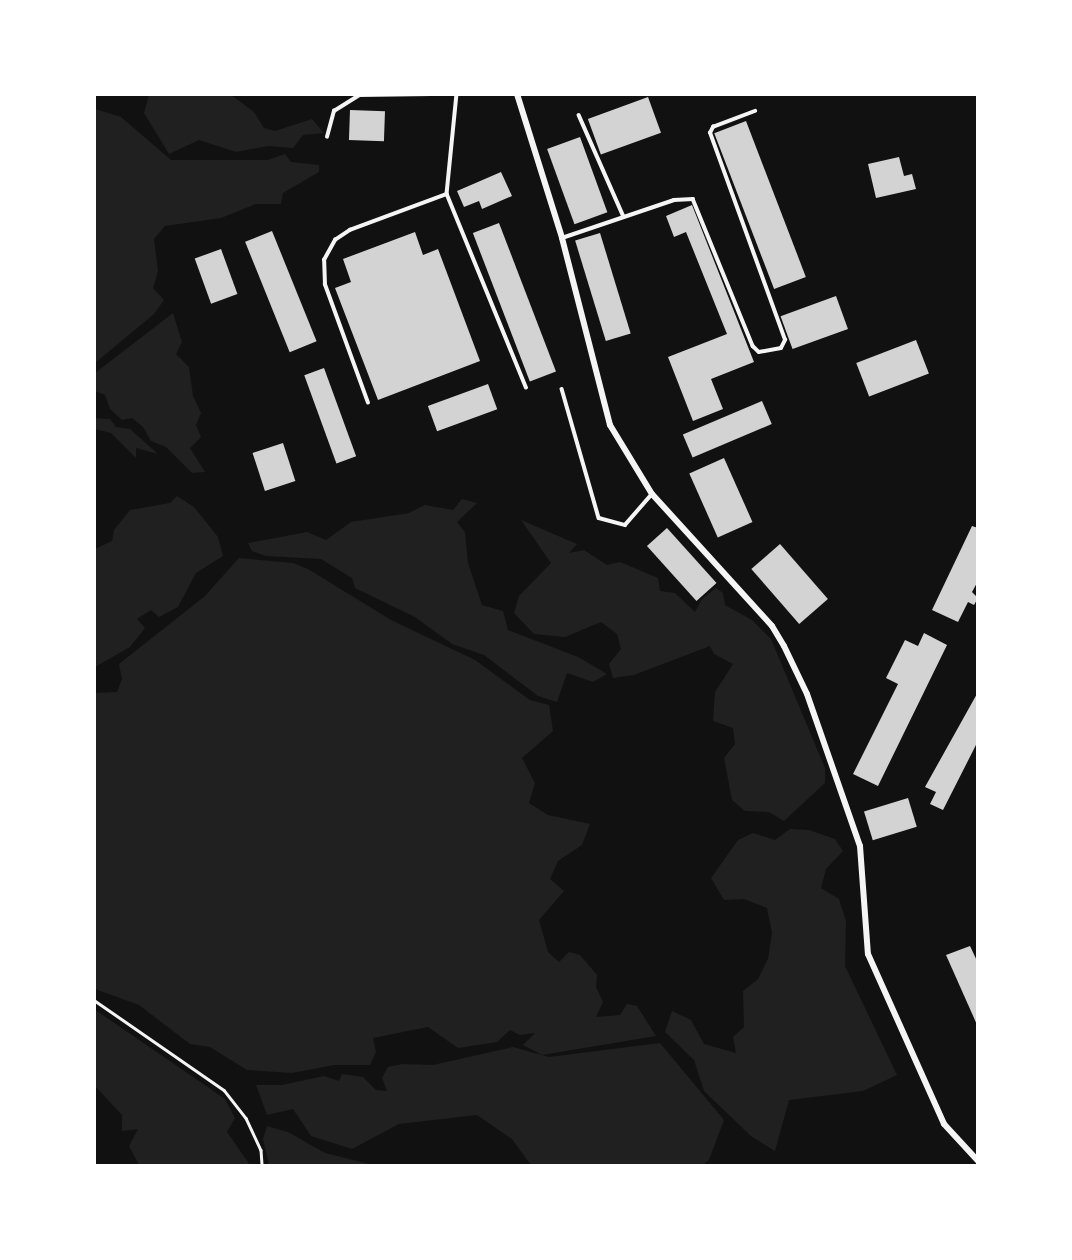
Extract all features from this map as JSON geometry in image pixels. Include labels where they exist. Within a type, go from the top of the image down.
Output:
[{"type":"street","points":[[517,94],[562,238],[610,425],[652,494],[772,626],[785,646],[807,694],[860,846],[868,954],[944,1124],[978,1161]]},
{"type":"lane","points":[[327,137],[334,111],[351,99],[430,94]]},
{"type":"lane","points":[[457,94],[447,194],[526,387]]},
{"type":"lane","points":[[562,238],[674,200],[693,200],[752,346],[759,352],[772,354],[781,348],[785,340],[710,133],[713,127],[755,111]]},
{"type":"lane","points":[[579,115],[624,216]]},
{"type":"lane","points":[[368,403],[325,285],[324,260],[335,240],[350,230],[447,194]]},
{"type":"lane","points":[[562,389],[599,517],[625,525],[652,494]]},
{"type":"path","points":[[94,1000],[225,1090],[246,1118],[261,1150],[262,1166]]},
{"type":"shaded area","points":[[149,95],[231,95],[254,112],[264,128],[275,131],[312,119],[324,133],[303,135],[293,148],[268,146],[236,152],[199,140],[169,154],[144,113]]},
{"type":"shaded area","points":[[95,109],[121,117],[171,160],[268,160],[285,154],[291,162],[319,165],[319,172],[283,193],[281,204],[256,204],[221,218],[165,226],[154,239],[158,271],[153,288],[164,300],[154,314],[95,363]]},
{"type":"shaded area","points":[[173,313],[182,342],[176,354],[189,367],[193,396],[201,413],[196,425],[201,437],[190,448],[205,472],[192,473],[166,447],[151,441],[143,427],[132,418],[122,420],[110,409],[105,395],[95,391],[95,373]]},
{"type":"shaded area","points":[[95,418],[110,419],[116,427],[130,429],[158,454],[136,448],[136,458],[111,433],[95,429]]},
{"type":"shaded area","points":[[177,496],[194,507],[218,537],[223,556],[196,573],[178,607],[159,617],[151,610],[137,619],[145,628],[130,647],[95,667],[95,549],[112,541],[114,530],[130,510],[170,503]]},
{"type":"shaded area","points":[[462,499],[477,503],[457,522],[465,532],[468,563],[482,605],[503,611],[508,630],[578,657],[607,674],[593,682],[567,673],[557,702],[538,696],[484,655],[452,644],[415,617],[355,588],[352,578],[321,559],[266,556],[252,551],[248,543],[307,532],[326,540],[351,522],[409,513],[425,505],[453,510]]},
{"type":"shaded area","points":[[521,520],[577,544],[569,553],[584,550],[607,565],[620,562],[658,578],[660,591],[675,593],[695,612],[702,599],[716,588],[723,593],[725,605],[752,620],[771,639],[825,768],[825,783],[784,821],[769,812],[745,811],[732,800],[724,758],[735,744],[733,728],[713,721],[715,692],[733,664],[714,654],[710,646],[634,675],[613,678],[609,664],[621,649],[617,634],[601,622],[565,637],[534,634],[514,613],[519,596],[551,563]]},
{"type":"shaded area","points":[[239,558],[293,563],[308,569],[391,620],[475,660],[530,700],[549,705],[553,731],[522,758],[535,783],[529,803],[548,815],[590,824],[582,845],[558,861],[550,879],[564,891],[539,920],[548,952],[559,962],[569,952],[580,955],[597,975],[596,987],[603,1002],[596,1017],[620,1015],[627,1004],[637,1006],[656,1036],[542,1055],[523,1045],[535,1033],[520,1035],[510,1030],[497,1042],[458,1048],[428,1027],[373,1038],[376,1052],[370,1065],[334,1065],[292,1073],[247,1070],[210,1047],[190,1044],[139,1005],[95,989],[95,693],[117,692],[122,679],[119,664],[205,596]]},
{"type":"shaded area","points":[[790,829],[809,830],[835,839],[843,851],[826,869],[821,888],[839,899],[846,921],[845,966],[897,1075],[863,1091],[789,1100],[775,1151],[752,1137],[704,1091],[694,1060],[665,1032],[672,1011],[691,1020],[704,1044],[736,1053],[733,1037],[744,1027],[743,991],[758,979],[768,959],[772,933],[767,908],[744,899],[724,900],[711,878],[738,840],[753,833],[775,840]]},
{"type":"shaded area","points":[[94,1009],[225,1099],[235,1118],[227,1132],[250,1165],[139,1165],[129,1146],[138,1129],[122,1131],[122,1115],[95,1086]]},
{"type":"shaded area","points":[[660,1043],[724,1120],[709,1160],[703,1165],[531,1165],[512,1139],[477,1115],[399,1124],[352,1149],[311,1136],[293,1109],[267,1115],[256,1085],[282,1085],[324,1076],[339,1081],[342,1074],[363,1077],[376,1090],[387,1091],[382,1078],[388,1067],[402,1064],[433,1065],[513,1047],[549,1057]]},
{"type":"shaded area","points":[[267,1126],[288,1132],[325,1153],[373,1165],[269,1165],[263,1139]]},
{"type":"building","points":[[648,97],[661,133],[601,155],[588,119]]},
{"type":"building","points":[[350,110],[385,111],[384,141],[349,140]]},
{"type":"building","points":[[746,121],[806,277],[774,289],[714,133]]},
{"type":"building","points":[[580,137],[607,212],[574,224],[547,149]]},
{"type":"building","points":[[899,157],[904,176],[912,174],[916,189],[876,198],[868,164]]},
{"type":"building","points":[[501,172],[512,196],[482,209],[479,201],[464,207],[457,191]]},
{"type":"building","points":[[692,205],[754,362],[711,379],[723,409],[693,421],[668,357],[727,334],[686,232],[674,237],[666,216]]},
{"type":"building","points":[[499,223],[556,371],[530,381],[473,233]]},
{"type":"building","points":[[272,231],[317,341],[290,352],[245,242]]},
{"type":"building","points":[[415,232],[423,255],[438,249],[480,361],[378,400],[335,288],[351,282],[343,259]]},
{"type":"building","points":[[600,233],[631,333],[606,341],[575,241]]},
{"type":"building","points":[[221,249],[237,294],[211,304],[195,259]]},
{"type":"building","points":[[836,296],[848,329],[793,349],[781,316]]},
{"type":"building","points":[[916,340],[929,374],[869,397],[856,363]]},
{"type":"building","points":[[324,368],[356,456],[336,464],[304,375]]},
{"type":"building","points":[[488,384],[497,409],[437,431],[428,406]]},
{"type":"building","points":[[762,401],[772,424],[693,458],[683,435]]},
{"type":"building","points":[[283,443],[295,481],[265,491],[253,453]]},
{"type":"building","points":[[724,458],[752,522],[718,537],[689,473]]},
{"type":"building","points":[[972,526],[978,528],[978,581],[972,592],[978,598],[974,605],[968,602],[958,622],[932,610]]},
{"type":"building","points":[[667,528],[717,583],[696,601],[647,546]]},
{"type":"building","points":[[780,544],[828,599],[799,624],[751,569]]},
{"type":"building","points":[[924,633],[947,645],[878,786],[853,774],[898,684],[886,678],[905,640],[918,646]]},
{"type":"building","points":[[978,692],[978,741],[943,810],[930,804],[936,792],[925,787]]},
{"type":"building","points":[[908,798],[917,827],[873,840],[864,811]]},
{"type":"building","points":[[970,946],[978,963],[978,1027],[946,955]]}]
